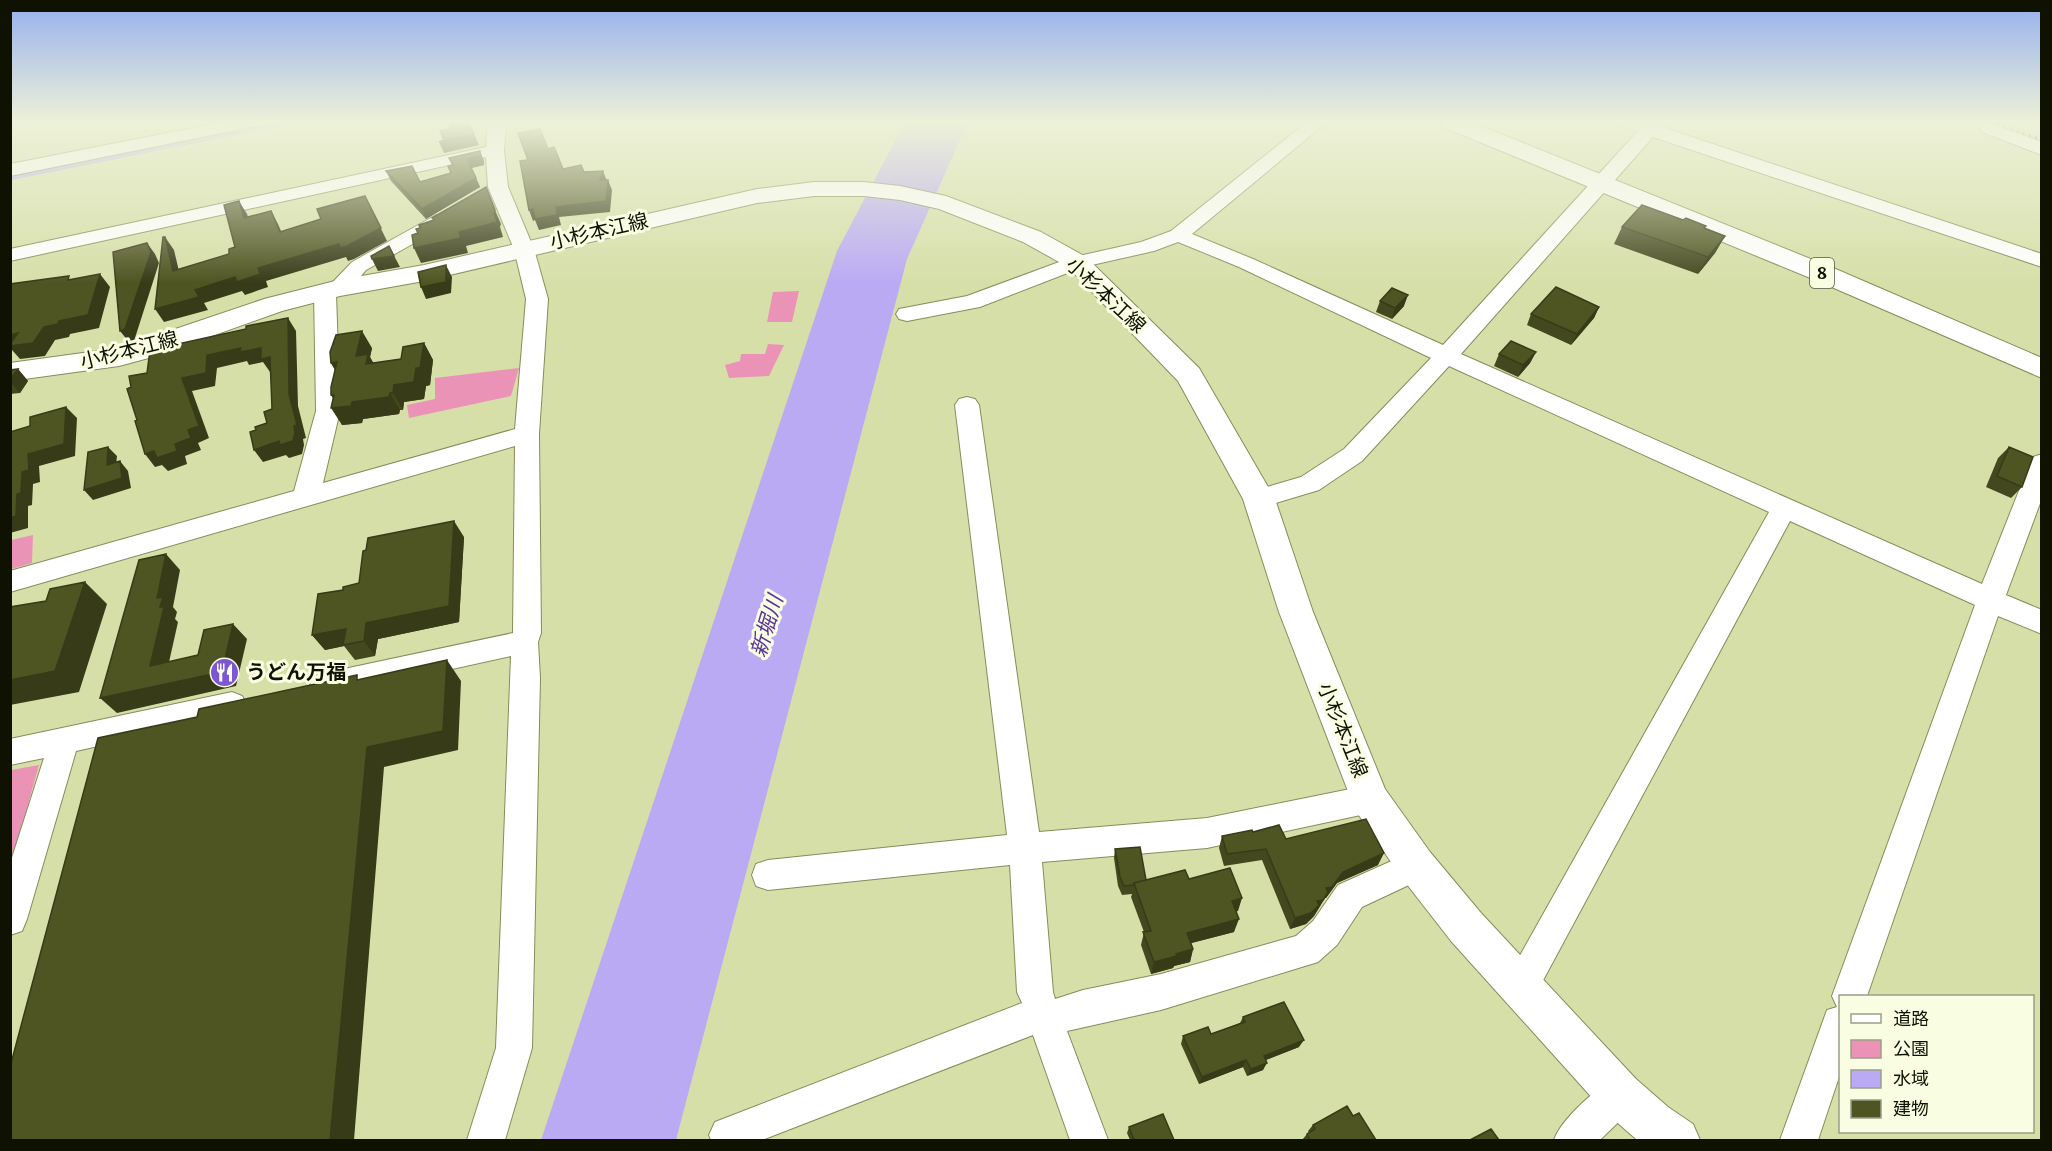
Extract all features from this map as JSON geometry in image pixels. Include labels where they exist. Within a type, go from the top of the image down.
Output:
[{"type":"main road","name":"8","points":[[1600,176],[1760,231],[2042,352]]},
{"type":"main road","name":"8","points":[[1601,176],[2042,369]]},
{"type":"main road","name":"小杉本江線","points":[[13,377],[146,351],[273,304],[332,290],[424,273],[757,196],[814,189],[864,189],[937,200],[1032,237],[1077,262],[1189,375],[1259,500],[1296,612],[1370,799],[1416,865],[1466,927],[1620,1095],[1652,1123],[1677,1140]]},
{"type":"street","points":[[10,255],[376,176]]},
{"type":"street","points":[[486,1140],[514,1048],[526,678],[524,642],[526,633],[526,434],[537,299],[524,249],[498,187],[497,176]]},
{"type":"street","points":[[907,314],[972,302],[1077,262],[1147,247],[1178,235],[1251,176]]},
{"type":"street","points":[[1259,500],[1310,484],[1353,455],[1446,356],[1608,176]]},
{"type":"street","points":[[1797,176],[2042,261]]},
{"type":"street","points":[[478,198],[498,187]]},
{"type":"street","points":[[304,499],[312,479],[328,411],[332,290],[358,266],[459,210]]},
{"type":"street","points":[[1178,235],[1246,263],[1446,356],[2042,623]]},
{"type":"street","points":[[967,405],[1025,848],[1035,992],[1089,1140]]},
{"type":"street","points":[[10,582],[526,434]]},
{"type":"street","points":[[1850,995],[1990,600],[2042,463]]},
{"type":"street","points":[[1521,987],[1785,507]]},
{"type":"street","points":[[294,692],[524,642]]},
{"type":"street","points":[[10,752],[259,699]]},
{"type":"street","points":[[10,919],[64,741]]},
{"type":"street","points":[[768,874],[1025,848],[1207,833],[1370,799]]},
{"type":"street","points":[[729,1135],[1044,1016],[1161,992],[1306,950],[1325,933],[1350,896],[1416,865]]},
{"type":"street","points":[[1799,1140],[1839,1026]]},
{"type":"street","points":[[1573,1140],[1620,1095]]},
{"type":"green space","points":[[799,291],[792,322],[767,322],[773,292]]},
{"type":"green space","points":[[768,344],[784,345],[769,376],[729,378],[725,365],[740,361],[741,354],[765,354]]},
{"type":"green space","points":[[519,368],[511,396],[409,418],[407,405],[435,399],[435,378]]},
{"type":"green space","points":[[33,535],[32,563],[11,569],[11,540]]},
{"type":"green space","points":[[39,765],[11,865],[11,770]]},
{"type":"water","name":"新堀川","points":[[877,176],[944,176],[907,259],[676,1140],[541,1140],[837,251]]},
{"type":"building","points":[[390,176],[417,176],[420,182],[442,176],[475,176],[476,178],[422,209]]},
{"type":"building","points":[[523,176],[601,176],[600,180],[608,180],[606,201],[556,207],[557,215],[535,219],[533,209],[529,210]]},
{"type":"building","points":[[486,187],[497,222],[459,232],[461,238],[414,248],[412,235],[418,233],[416,229],[420,228],[419,225],[434,220],[432,218]]},
{"type":"building","points":[[365,196],[381,228],[347,246],[340,248],[339,244],[258,268],[260,274],[237,282],[235,277],[195,290],[199,297],[155,309],[163,237],[165,237],[173,271],[229,254],[229,249],[235,247],[224,205],[239,201],[244,218],[271,211],[280,232],[321,219],[317,209]]},
{"type":"building","points":[[1642,205],[1683,220],[1686,218],[1725,236],[1708,257],[1622,227]]},
{"type":"building","points":[[147,243],[151,252],[125,329],[120,331],[113,252]]},
{"type":"building","points":[[389,246],[394,256],[372,259],[371,256]]},
{"type":"building","points":[[446,265],[446,282],[421,287],[418,272]]},
{"type":"building","points":[[100,274],[88,315],[59,321],[58,324],[44,327],[33,343],[10,346],[18,333],[10,335],[10,284],[69,276],[68,280]]},
{"type":"building","points":[[1556,287],[1599,307],[1577,334],[1531,314]]},
{"type":"building","points":[[1392,288],[1408,295],[1395,308],[1380,301]]},
{"type":"building","points":[[288,318],[289,394],[297,425],[294,426],[293,441],[280,445],[279,441],[254,450],[250,432],[256,430],[255,427],[267,423],[264,412],[272,409],[270,357],[261,359],[261,348],[240,352],[241,348],[207,355],[206,373],[182,378],[199,426],[188,430],[191,438],[175,444],[177,451],[157,458],[154,451],[145,454],[127,389],[131,387],[129,376],[147,373],[150,350]]},
{"type":"building","points":[[362,331],[356,356],[368,354],[366,364],[401,359],[403,347],[424,343],[420,368],[416,368],[414,382],[394,385],[393,393],[390,393],[389,397],[352,402],[351,406],[331,408],[334,395],[331,395],[331,387],[337,362],[331,363],[330,352],[336,335]]},
{"type":"building","points":[[1511,341],[1536,352],[1523,365],[1499,354]]},
{"type":"building","points":[[18,369],[10,380],[10,370]]},
{"type":"building","points":[[66,407],[64,444],[28,454],[29,470],[22,472],[21,493],[17,494],[16,516],[10,518],[10,432],[30,426],[30,417]]},
{"type":"building","points":[[108,447],[107,465],[120,461],[122,478],[84,490],[88,452]]},
{"type":"building","points":[[2009,447],[2033,457],[2022,487],[1997,476]]},
{"type":"building","points":[[454,521],[449,606],[366,623],[364,641],[343,645],[346,629],[312,635],[318,594],[343,590],[343,587],[359,583],[363,551],[366,550],[368,538]]},
{"type":"building","points":[[166,554],[157,598],[163,597],[160,607],[164,607],[150,666],[198,655],[204,630],[233,624],[222,672],[100,698],[139,560]]},
{"type":"building","points":[[85,582],[55,671],[10,680],[10,607],[46,601],[50,589]]},
{"type":"building","points":[[447,660],[443,731],[367,747],[330,1140],[10,1140],[10,1067],[98,738],[197,717],[199,709],[357,675],[357,680]]},
{"type":"building","points":[[1366,819],[1384,853],[1343,872],[1332,887],[1326,888],[1328,892],[1323,900],[1317,901],[1319,905],[1311,913],[1295,918],[1266,849],[1227,854],[1222,836],[1252,830],[1253,832],[1279,825],[1286,839]]},
{"type":"building","points":[[1140,847],[1146,880],[1124,886],[1115,849]]},
{"type":"building","points":[[1230,868],[1242,898],[1232,901],[1239,919],[1187,933],[1193,949],[1154,962],[1143,932],[1151,931],[1134,883],[1185,870],[1189,879]]},
{"type":"building","points":[[1284,1002],[1304,1040],[1264,1056],[1267,1063],[1251,1069],[1246,1060],[1202,1077],[1183,1036],[1208,1027],[1211,1034],[1245,1022],[1243,1017]]},
{"type":"building","points":[[1347,1106],[1353,1116],[1359,1113],[1376,1140],[1310,1140],[1307,1134],[1315,1129],[1313,1125]]},
{"type":"building","points":[[1163,1114],[1174,1140],[1134,1140],[1129,1127]]},
{"type":"building","points":[[1491,1129],[1499,1140],[1470,1140]]},
{"type":"waterway","points":[[10,178],[21,176]]},
{"type":"place","name":"うどん万福","points":[[225,672]]}]
